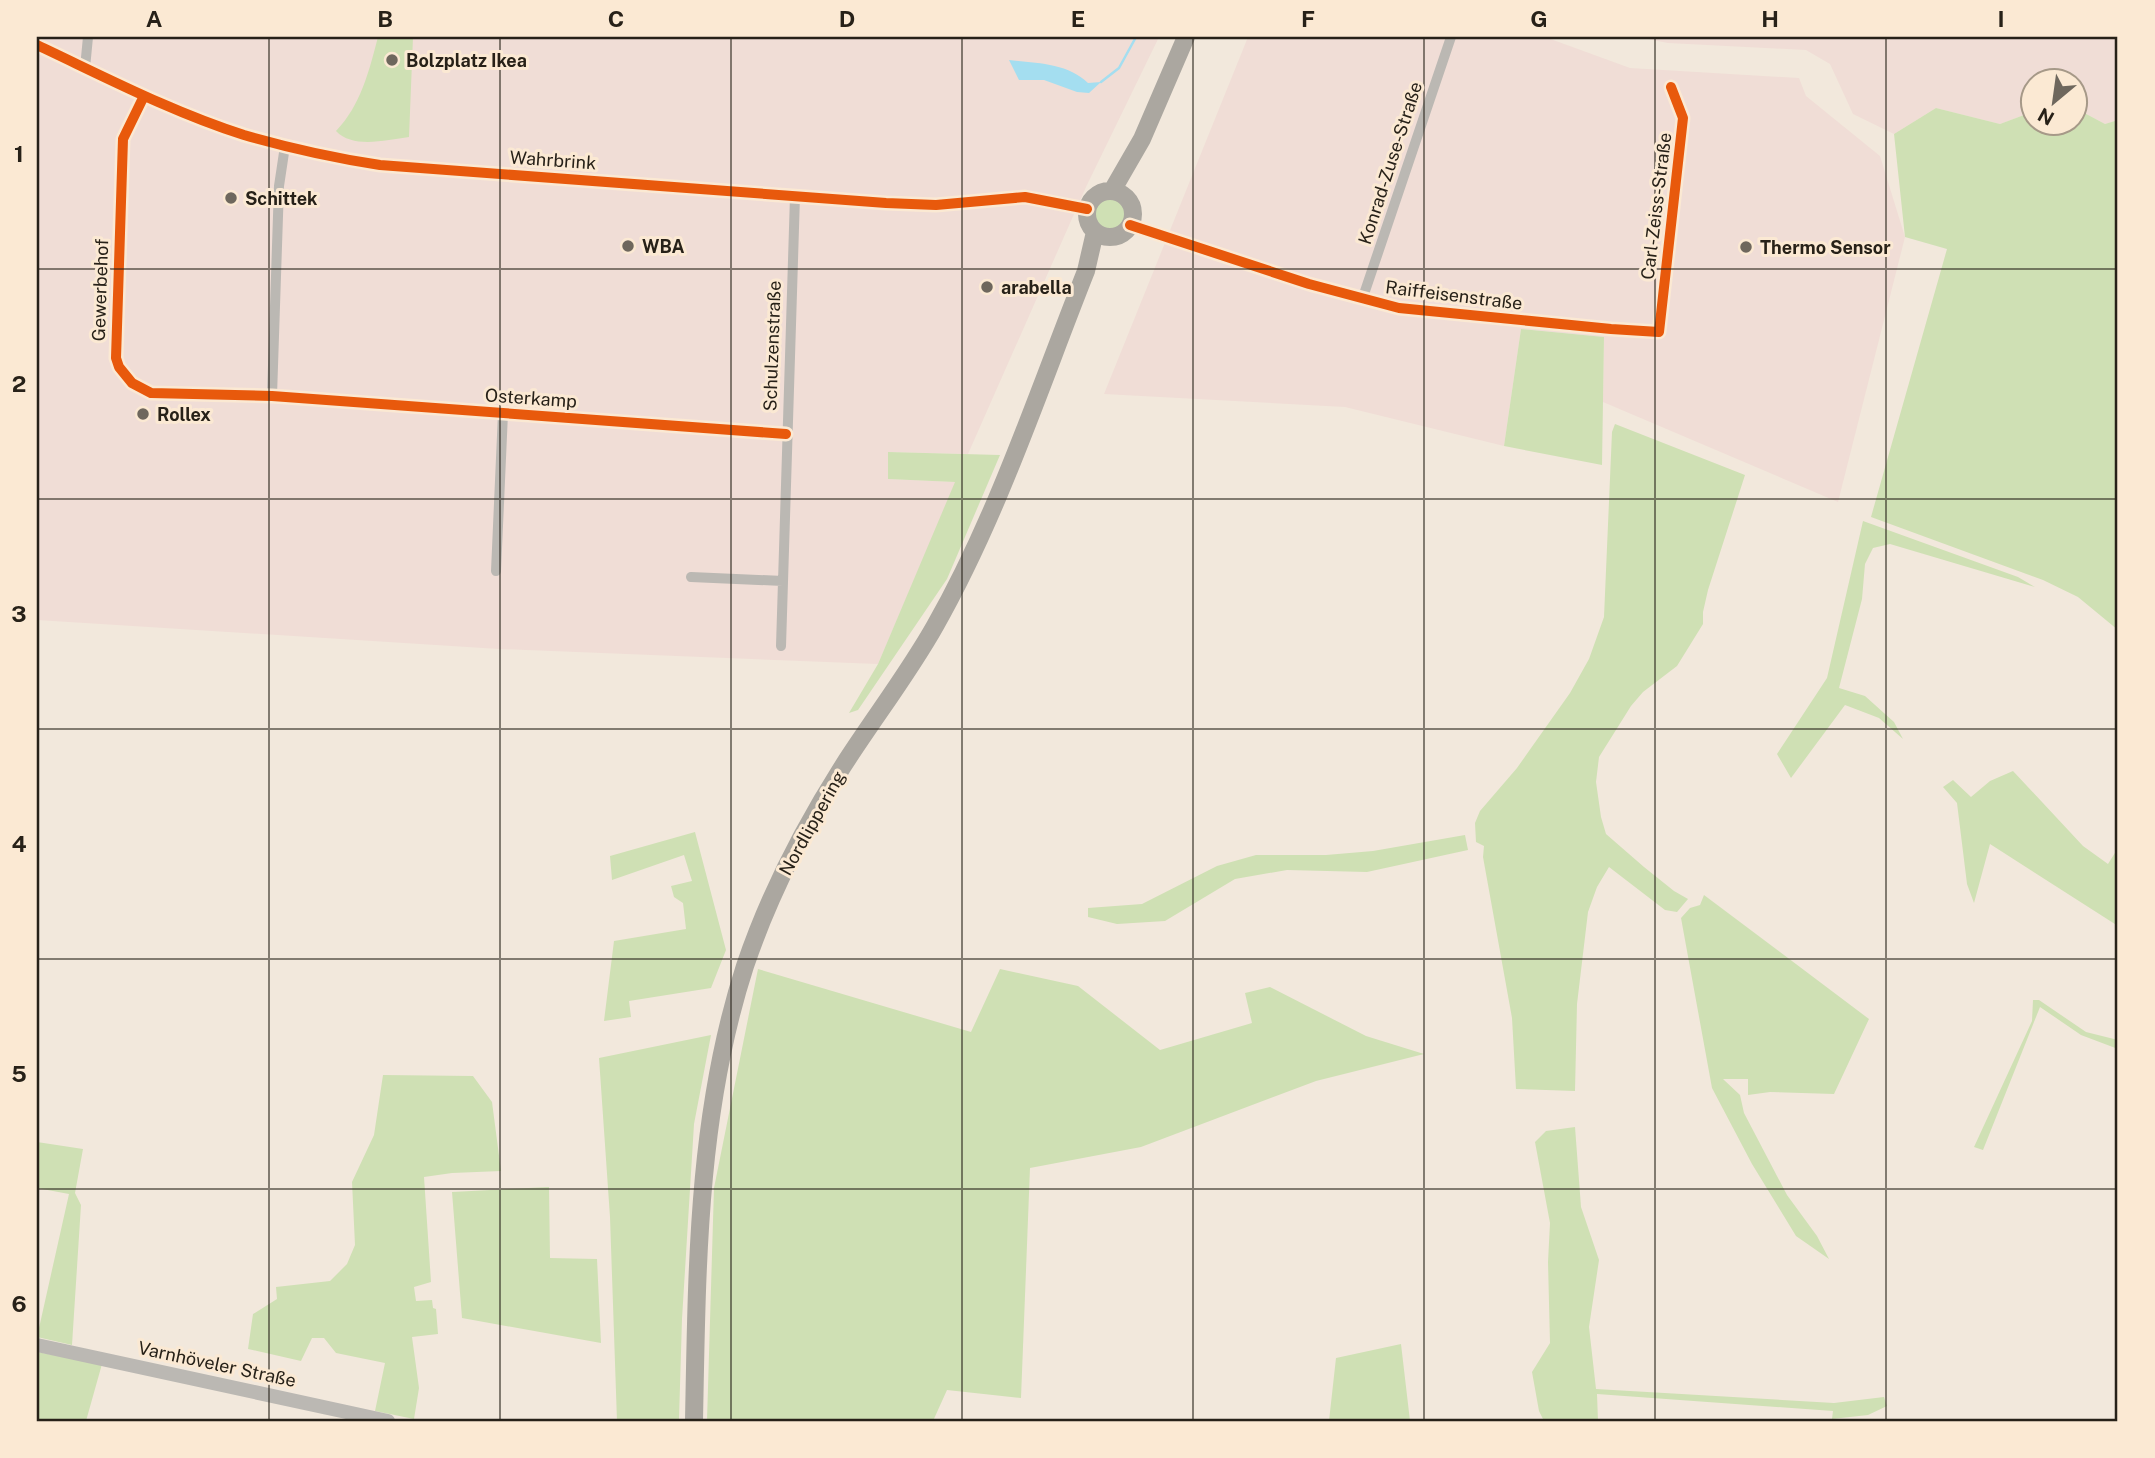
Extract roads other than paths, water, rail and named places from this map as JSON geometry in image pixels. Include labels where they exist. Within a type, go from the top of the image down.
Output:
[{"type":"main road","points":[[1119,194],[1186,37]]},
{"type":"main road","points":[[1119,194],[1133,211],[1130,225],[1119,235],[1102,234],[1087,220],[1087,209],[1095,196],[1119,194]]},
{"type":"main road","name":"Nordlippering","points":[[694,1421],[702,1192],[717,1074],[746,965],[770,902],[807,826],[935,626],[968,564],[1102,234]]},
{"type":"street","points":[[85,68],[88,37]]},
{"type":"street","name":"Konrad-Zuse-Straße","points":[[1362,300],[1451,37]]},
{"type":"street","name":"Wahrbrink","points":[[37,45],[144,96],[244,134],[327,157],[380,165],[795,197],[917,205],[946,205],[1025,197],[1087,209]]},
{"type":"street","name":"Carl-Zeiss-Straße","points":[[1659,332],[1683,118],[1671,87]]},
{"type":"street","name":"Gewerbehof","points":[[144,96],[126,131],[122,151],[116,358],[119,367],[132,383],[151,393],[272,397]]},
{"type":"street","points":[[272,397],[279,186],[285,146]]},
{"type":"street","name":"Schulzenstraße","points":[[781,646],[795,197]]},
{"type":"street","name":"Raiffeisenstraße","points":[[1130,225],[1362,300],[1399,308],[1659,332]]},
{"type":"street","name":"Osterkamp","points":[[272,397],[786,434]]},
{"type":"street","name":"Osterkamp","points":[[495,571],[503,413]]},
{"type":"street","points":[[691,577],[783,581]]},
{"type":"street","name":"Varnhöveler Straße","points":[[37,1345],[388,1421]]},
{"type":"water","points":[[1009,60],[1051,65],[1071,71],[1088,83],[1101,82],[1089,93],[1077,92],[1044,80],[1019,80]]},
{"type":"waterway","points":[[1101,82],[1119,68],[1136,37]]},
{"type":"place","name":"Bolzplatz Ikea","points":[[392,60]]},
{"type":"place","name":"Schittek","points":[[231,198]]},
{"type":"place","name":"WBA","points":[[628,246]]},
{"type":"place","name":"Thermo Sensor","points":[[1746,247]]},
{"type":"place","name":"arabella","points":[[987,287]]},
{"type":"place","name":"Rollex","points":[[143,414]]}]
